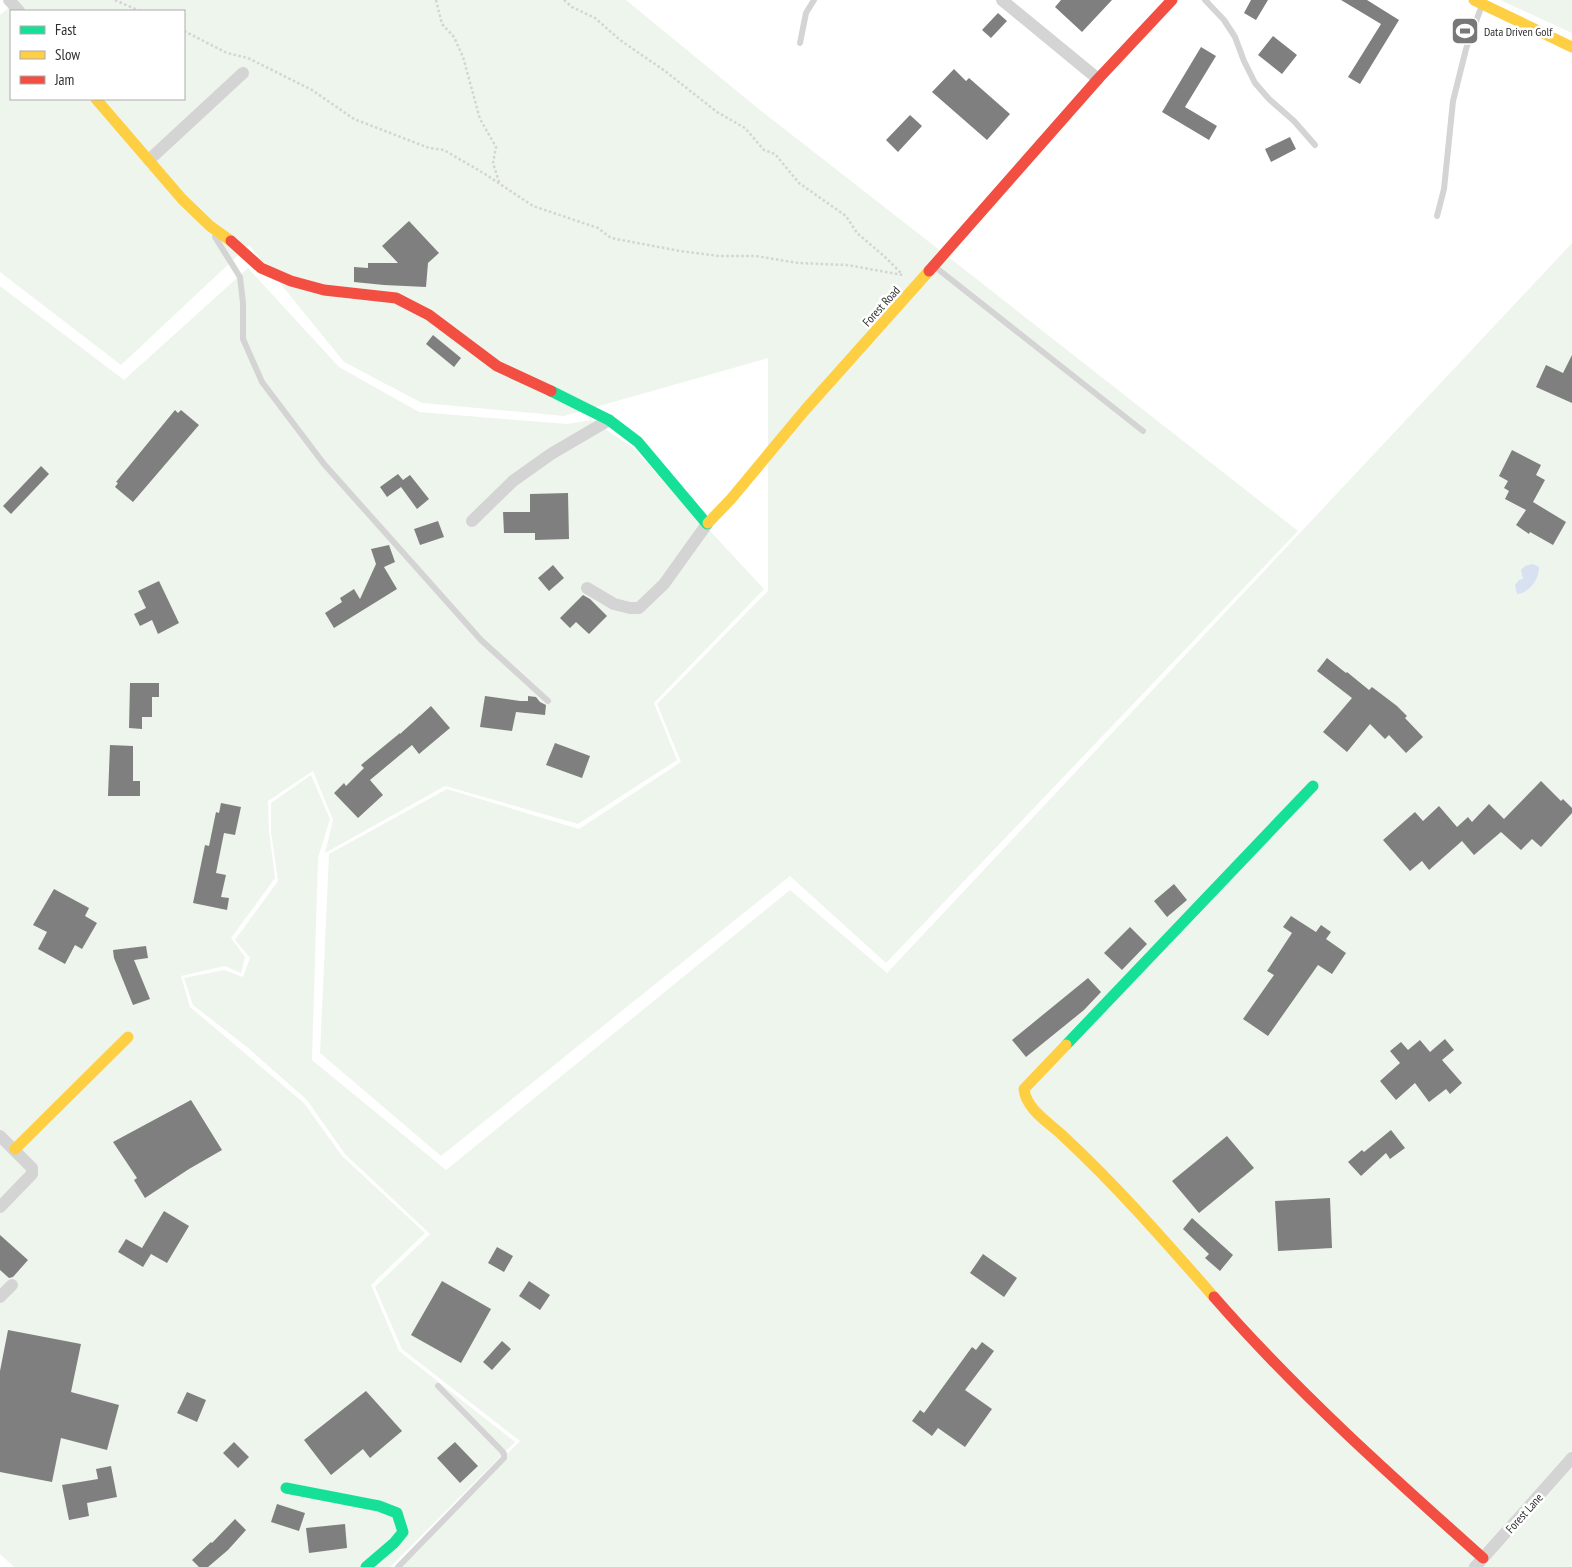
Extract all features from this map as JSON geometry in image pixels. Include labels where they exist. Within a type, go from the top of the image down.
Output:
[{"type":"street","points":[[9,0],[18,10]]},
{"type":"street","points":[[1002,0],[1098,79]]},
{"type":"street","name":"Forest Road","points":[[707,524],[731,499],[805,410],[1098,79],[1172,0]]},
{"type":"street","points":[[1478,2],[1572,47]]},
{"type":"street","points":[[149,160],[243,73]]},
{"type":"street","points":[[97,100],[182,199],[210,226],[229,238],[261,268],[291,281],[324,290],[396,298],[429,315],[497,366],[530,380],[609,420],[638,442],[707,524],[664,584],[640,608],[630,608],[614,604],[587,588]]},
{"type":"street","points":[[472,521],[513,481],[551,454],[609,420]]},
{"type":"street","points":[[1314,786],[1024,1089],[1025,1098],[1034,1110],[1094,1165],[1140,1213],[1255,1344],[1479,1563]]},
{"type":"street","points":[[14,1149],[128,1037]]},
{"type":"street","points":[[0,1136],[32,1168],[32,1174],[0,1207]]},
{"type":"street","points":[[0,1297],[12,1285]]},
{"type":"street","name":"Forest Lane","points":[[1479,1563],[1572,1458]]},
{"type":"street","points":[[286,1488],[378,1506],[397,1513],[402,1532],[394,1542],[366,1567]]},
{"type":"lane","points":[[800,42],[806,13],[814,0]]},
{"type":"lane","points":[[1205,0],[1224,20],[1235,37],[1255,83],[1269,99],[1294,121],[1315,145]]},
{"type":"lane","points":[[1438,216],[1444,189],[1453,101],[1478,2]]},
{"type":"lane","points":[[210,226],[240,277],[243,303],[243,339],[262,382],[324,464],[481,640],[548,701]]},
{"type":"lane","points":[[933,265],[1143,431]]},
{"type":"lane","points":[[400,1566],[504,1458],[502,1450],[438,1386]]},
{"type":"path","points":[[115,0],[138,10]]},
{"type":"path","points":[[436,0],[442,24],[454,37],[463,58],[480,119],[496,147],[493,163],[500,184]]},
{"type":"path","points":[[185,32],[227,53],[248,58],[312,90],[354,118],[429,148],[444,150],[533,206],[598,228],[611,238],[680,251],[719,256],[756,256],[798,263],[847,265],[904,276],[857,233],[846,216],[799,183],[775,154],[764,150],[745,128],[717,112],[665,71],[626,44],[595,18],[572,7],[564,0]]},
{"type":"shaded area","points":[[18,0],[626,0],[760,110],[1298,531],[886,963],[790,876],[441,1156],[320,1053],[329,854],[447,789],[579,829],[681,762],[657,704],[768,591],[768,358],[564,416],[422,403],[344,362],[249,245],[121,365],[0,272],[0,15]]},
{"type":"shaded area","points":[[1500,0],[1572,0],[1572,33]]},
{"type":"shaded area","points":[[1572,243],[1572,1567],[395,1567],[520,1441],[402,1349],[375,1287],[430,1234],[345,1154],[307,1100],[247,1047],[193,1005],[184,978],[224,970],[243,977],[250,958],[235,940],[278,881],[271,832],[271,803],[311,775],[330,819],[318,858],[312,1060],[446,1170],[790,890],[887,973]]},
{"type":"shaded area","points":[[248,268],[339,367],[419,412],[567,424],[592,420],[632,447],[764,589],[654,703],[677,760],[578,824],[445,786],[325,853],[333,820],[313,771],[268,801],[269,831],[275,878],[231,938],[245,957],[241,973],[225,966],[181,976],[190,1007],[304,1103],[342,1156],[425,1233],[371,1285],[399,1351],[515,1442],[390,1567],[14,1567],[0,1554],[0,286],[124,380]]},
{"type":"water","points":[[1533,564],[1539,567],[1539,572],[1533,585],[1526,591],[1517,594],[1515,585],[1519,580],[1523,579],[1521,570],[1525,566]]},
{"type":"building","points":[[1061,0],[1112,0],[1082,32],[1055,7]]},
{"type":"building","points":[[1251,0],[1268,0],[1256,20],[1244,13]]},
{"type":"building","points":[[1341,0],[1367,0],[1399,20],[1360,84],[1348,77],[1381,24]]},
{"type":"building","points":[[998,13],[1007,21],[991,38],[982,30]]},
{"type":"building","points":[[1273,36],[1297,55],[1282,74],[1258,55]]},
{"type":"building","points":[[1201,47],[1216,56],[1185,107],[1217,126],[1209,140],[1162,112]]},
{"type":"building","points":[[954,69],[966,81],[969,78],[1010,114],[987,140],[932,92]]},
{"type":"building","points":[[910,115],[922,126],[898,152],[886,140]]},
{"type":"building","points":[[1290,137],[1296,149],[1271,162],[1265,149]]},
{"type":"building","points":[[409,221],[439,253],[428,263],[426,287],[354,282],[354,267],[368,268],[368,263],[398,263],[382,246]]},
{"type":"building","points":[[433,335],[461,358],[454,367],[426,344]]},
{"type":"building","points":[[1572,355],[1572,403],[1536,387],[1546,365],[1563,373]]},
{"type":"building","points":[[175,410],[178,413],[181,410],[199,425],[133,502],[115,487],[118,483],[116,482]]},
{"type":"building","points":[[1512,450],[1541,465],[1536,475],[1545,480],[1533,502],[1566,522],[1553,545],[1530,532],[1529,534],[1516,525],[1526,510],[1505,499],[1509,491],[1504,488],[1508,481],[1499,476]]},
{"type":"building","points":[[41,466],[49,474],[11,514],[3,506]]},
{"type":"building","points":[[398,474],[403,480],[410,475],[429,499],[417,509],[401,487],[387,497],[380,487]]},
{"type":"building","points":[[568,493],[569,539],[535,540],[535,533],[504,533],[503,512],[530,512],[530,494]]},
{"type":"building","points":[[438,521],[444,537],[420,545],[414,529]]},
{"type":"building","points":[[389,545],[395,562],[384,567],[397,589],[334,628],[325,613],[342,602],[340,598],[354,589],[360,599],[376,564],[371,549]]},
{"type":"building","points":[[553,565],[564,578],[549,591],[538,578]]},
{"type":"building","points":[[159,581],[179,623],[158,634],[152,620],[140,626],[134,614],[146,608],[138,591]]},
{"type":"building","points":[[583,595],[590,599],[607,616],[589,634],[576,622],[570,628],[560,618]]},
{"type":"building","points":[[1327,658],[1369,690],[1372,687],[1397,706],[1407,716],[1405,718],[1423,737],[1406,753],[1389,735],[1385,739],[1370,724],[1347,752],[1323,732],[1352,698],[1317,671]]},
{"type":"building","points":[[130,683],[159,683],[159,697],[152,697],[152,717],[142,717],[142,729],[129,728]]},
{"type":"building","points":[[485,696],[520,701],[528,701],[528,696],[536,697],[546,705],[545,715],[516,712],[512,731],[480,727]]},
{"type":"building","points":[[431,706],[450,728],[419,754],[412,745],[370,780],[383,795],[358,818],[334,793],[344,783],[346,786],[364,768],[361,765]]},
{"type":"building","points":[[555,743],[590,756],[582,778],[546,765]]},
{"type":"building","points":[[110,745],[133,746],[133,781],[140,781],[140,796],[108,796]]},
{"type":"building","points":[[1541,781],[1561,801],[1563,799],[1572,808],[1572,813],[1541,847],[1532,839],[1521,850],[1501,832],[1474,855],[1462,841],[1429,870],[1422,861],[1410,871],[1383,840],[1415,812],[1423,821],[1439,806],[1457,827],[1468,817],[1472,822],[1489,804],[1504,819]]},
{"type":"building","points":[[221,803],[241,807],[235,835],[224,833],[216,873],[226,875],[221,897],[229,898],[227,910],[193,903],[205,845],[209,846],[216,812],[219,813]]},
{"type":"building","points":[[1174,884],[1187,900],[1167,917],[1154,901]]},
{"type":"building","points":[[54,889],[89,908],[85,916],[97,923],[82,949],[75,945],[65,964],[38,949],[47,932],[33,925]]},
{"type":"building","points":[[1291,916],[1316,932],[1321,925],[1331,932],[1326,939],[1346,953],[1332,974],[1318,965],[1268,1036],[1243,1019],[1274,975],[1267,971],[1292,933],[1283,927]]},
{"type":"building","points":[[1130,927],[1147,944],[1122,970],[1104,953]]},
{"type":"building","points":[[146,946],[148,958],[134,960],[150,999],[133,1005],[114,958],[113,950]]},
{"type":"building","points":[[1088,978],[1101,992],[1084,1010],[1026,1057],[1012,1040]]},
{"type":"building","points":[[1445,1039],[1454,1050],[1442,1060],[1462,1083],[1450,1094],[1446,1089],[1429,1102],[1415,1083],[1396,1100],[1380,1081],[1400,1063],[1390,1051],[1401,1042],[1408,1050],[1420,1040],[1430,1052]]},
{"type":"building","points":[[191,1100],[222,1150],[145,1198],[134,1180],[137,1178],[113,1142]]},
{"type":"building","points":[[1391,1130],[1405,1148],[1390,1159],[1386,1153],[1361,1176],[1348,1162],[1362,1150],[1364,1152]]},
{"type":"building","points":[[1227,1136],[1254,1168],[1199,1213],[1172,1181]]},
{"type":"building","points":[[1330,1198],[1332,1248],[1278,1251],[1275,1201]]},
{"type":"building","points":[[164,1211],[189,1226],[167,1263],[151,1254],[143,1267],[118,1252],[126,1239],[142,1248]]},
{"type":"building","points":[[1192,1218],[1233,1255],[1220,1271],[1205,1258],[1209,1254],[1183,1229]]},
{"type":"building","points":[[0,1235],[28,1260],[13,1277],[9,1278],[0,1270]]},
{"type":"building","points":[[497,1247],[513,1256],[504,1272],[488,1263]]},
{"type":"building","points":[[983,1254],[1017,1278],[1004,1297],[970,1273]]},
{"type":"building","points":[[442,1281],[491,1309],[461,1363],[411,1335]]},
{"type":"building","points":[[529,1281],[550,1295],[540,1310],[519,1296]]},
{"type":"building","points":[[8,1330],[81,1344],[71,1392],[119,1405],[107,1450],[61,1438],[52,1482],[0,1472],[0,1371]]},
{"type":"building","points":[[502,1341],[511,1349],[492,1370],[483,1362]]},
{"type":"building","points":[[982,1342],[994,1351],[965,1390],[992,1409],[965,1447],[938,1428],[932,1436],[912,1421],[920,1410],[924,1413],[972,1347],[976,1350]]},
{"type":"building","points":[[366,1391],[402,1431],[370,1458],[363,1449],[331,1475],[304,1440]]},
{"type":"building","points":[[187,1392],[206,1400],[197,1422],[177,1413]]},
{"type":"building","points":[[234,1442],[249,1457],[238,1468],[223,1453]]},
{"type":"building","points":[[455,1442],[478,1466],[460,1483],[437,1458]]},
{"type":"building","points":[[111,1466],[117,1497],[87,1503],[89,1516],[69,1520],[62,1485],[98,1479],[96,1469]]},
{"type":"building","points":[[277,1504],[305,1513],[299,1531],[271,1522]]},
{"type":"building","points":[[235,1519],[246,1530],[228,1550],[208,1567],[199,1567],[192,1560]]},
{"type":"building","points":[[345,1524],[347,1548],[309,1553],[306,1528]]},
{"type":"traffic: fast","points":[[551,391],[609,420],[638,442],[708,523]]},
{"type":"traffic: fast","points":[[1066,1045],[1313,786]]},
{"type":"traffic: fast","points":[[286,1488],[379,1506],[397,1513],[403,1532],[394,1543],[366,1567]]},
{"type":"traffic: slow","points":[[1474,0],[1572,47]]},
{"type":"traffic: slow","points":[[97,100],[182,199],[210,226],[231,241]]},
{"type":"traffic: slow","points":[[708,523],[731,499],[805,410],[929,271]]},
{"type":"traffic: slow","points":[[15,1149],[128,1037]]},
{"type":"traffic: slow","points":[[1066,1045],[1024,1089],[1029,1103],[1038,1115],[1082,1154],[1121,1194],[1214,1297]]},
{"type":"traffic: jam","points":[[929,271],[1098,79],[1172,0]]},
{"type":"traffic: jam","points":[[231,241],[261,268],[291,281],[324,290],[396,298],[429,315],[497,366],[551,391]]},
{"type":"traffic: jam","points":[[1214,1297],[1245,1332],[1311,1399],[1379,1464],[1483,1558]]},
{"type":"place","name":"Data Driven Golf","points":[[1465,31]]}]
